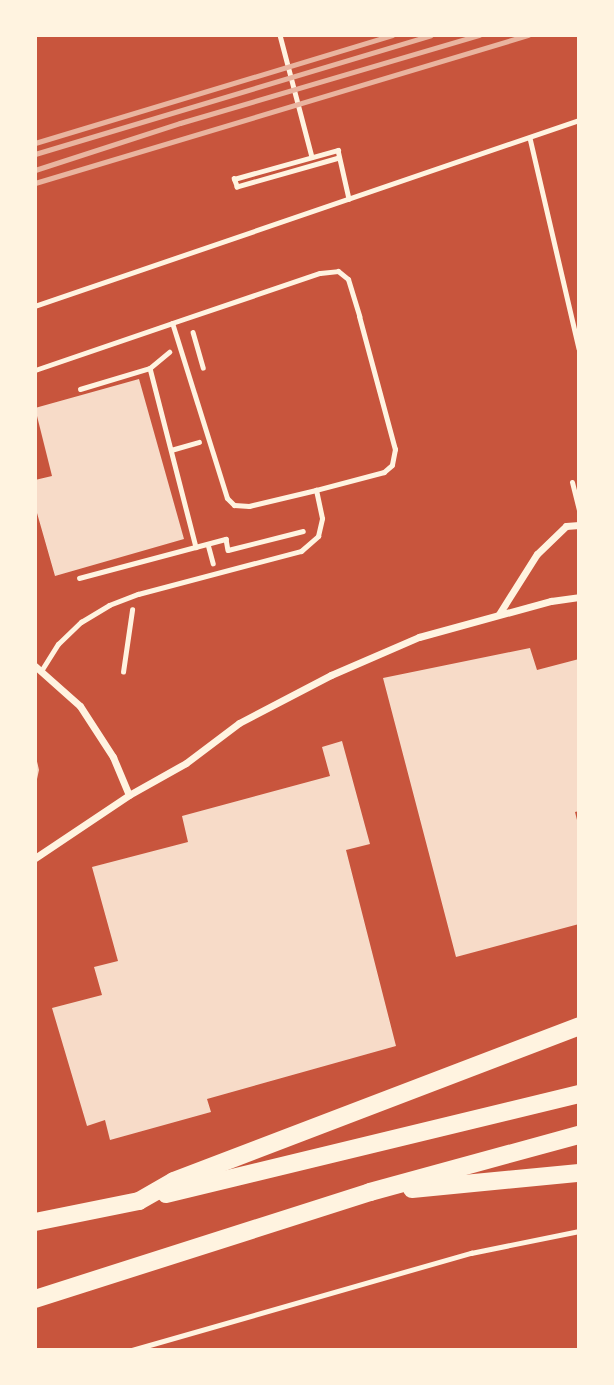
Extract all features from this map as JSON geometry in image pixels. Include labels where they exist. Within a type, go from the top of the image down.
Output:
[{"type":"main road","points":[[139,1200],[174,1181],[579,1026]]},
{"type":"main road","points":[[35,1222],[139,1200],[579,1094]]},
{"type":"main road","points":[[35,1299],[370,1192],[579,1135]]},
{"type":"main road","points":[[370,1192],[579,1173]]},
{"type":"street","points":[[498,614],[537,554],[566,526],[579,525]]},
{"type":"street","points":[[35,858],[129,795],[186,763],[239,723],[331,675],[419,637],[498,614],[579,597]]},
{"type":"street","points":[[38,668],[80,706],[113,757],[129,795]]},
{"type":"lane","points":[[35,370],[172,323],[327,271],[345,276],[396,454],[392,465],[384,472],[244,507],[230,502],[172,323]]},
{"type":"lane","points":[[572,481],[579,510]]},
{"type":"lane","points":[[38,668],[81,622],[109,605],[138,594],[289,556],[311,544],[322,518],[316,490]]},
{"type":"path","points":[[280,35],[312,157]]},
{"type":"path","points":[[35,306],[579,120]]},
{"type":"path","points":[[530,138],[579,348]]},
{"type":"path","points":[[340,158],[237,187],[234,179],[338,150],[340,158],[349,199]]},
{"type":"path","points":[[80,389],[150,368],[196,547]]},
{"type":"path","points":[[79,578],[226,539],[228,550],[320,527]]},
{"type":"path","points":[[208,544],[211,554]]},
{"type":"path","points":[[123,671],[132,614]]},
{"type":"path","points":[[132,1350],[471,1253],[579,1231]]},
{"type":"building","points":[[139,379],[184,539],[55,576],[35,506],[35,480],[52,476],[35,408]]},
{"type":"building","points":[[530,648],[537,670],[579,659],[579,811],[575,812],[579,828],[579,924],[456,957],[383,678]]},
{"type":"building","points":[[342,741],[370,844],[346,850],[396,1046],[207,1099],[211,1112],[110,1140],[105,1120],[87,1126],[52,1008],[102,995],[94,967],[118,961],[92,867],[188,842],[182,816],[330,776],[322,747]]},
{"type":"building","points":[[35,757],[39,770],[35,788]]},
{"type":"railway","points":[[35,143],[392,35]]},
{"type":"railway","points":[[35,154],[431,35]]},
{"type":"railway","points":[[35,170],[180,123],[479,35]]},
{"type":"railway","points":[[35,183],[528,35]]}]
